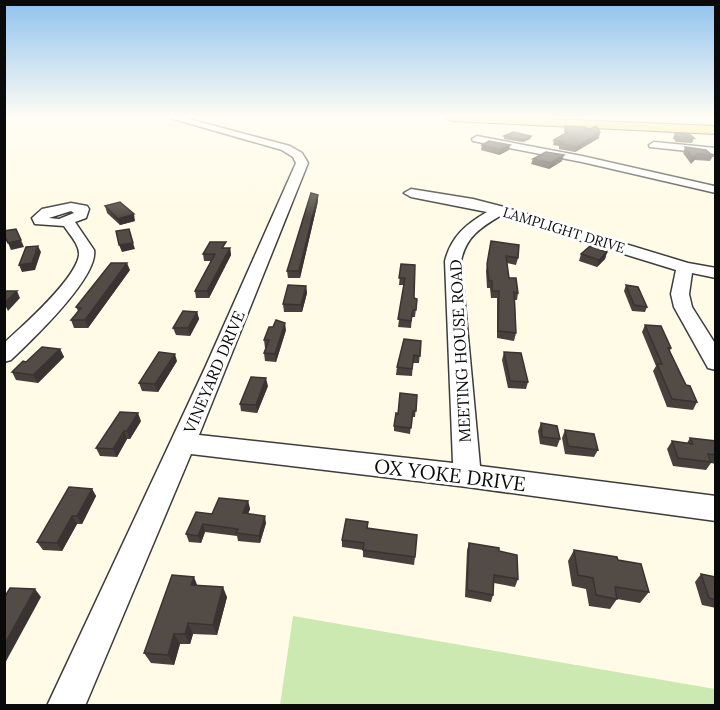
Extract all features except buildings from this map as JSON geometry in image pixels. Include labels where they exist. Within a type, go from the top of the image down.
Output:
[{"type":"street","name":"VINEYARD DRIVE","points":[[66,705],[151,510],[184,443],[302,163],[298,155],[291,151]]},
{"type":"street","points":[[544,151],[714,190]]},
{"type":"street","points":[[639,172],[656,151]]},
{"type":"street","name":"LAMPLIGHT DRIVE","points":[[411,193],[472,202],[685,267],[716,273]]},
{"type":"street","name":"MEETING HOUSE ROAD","points":[[467,476],[453,261],[461,237],[499,210]]},
{"type":"street","points":[[4,355],[40,321],[81,271],[86,261],[87,251],[68,222]]},
{"type":"street","points":[[685,267],[680,294],[683,308],[716,363]]},
{"type":"street","name":"OX YOKE DRIVE","points":[[184,443],[467,476],[716,510]]},
{"type":"green space","points":[[293,616],[715,689],[715,705],[280,705]]}]
